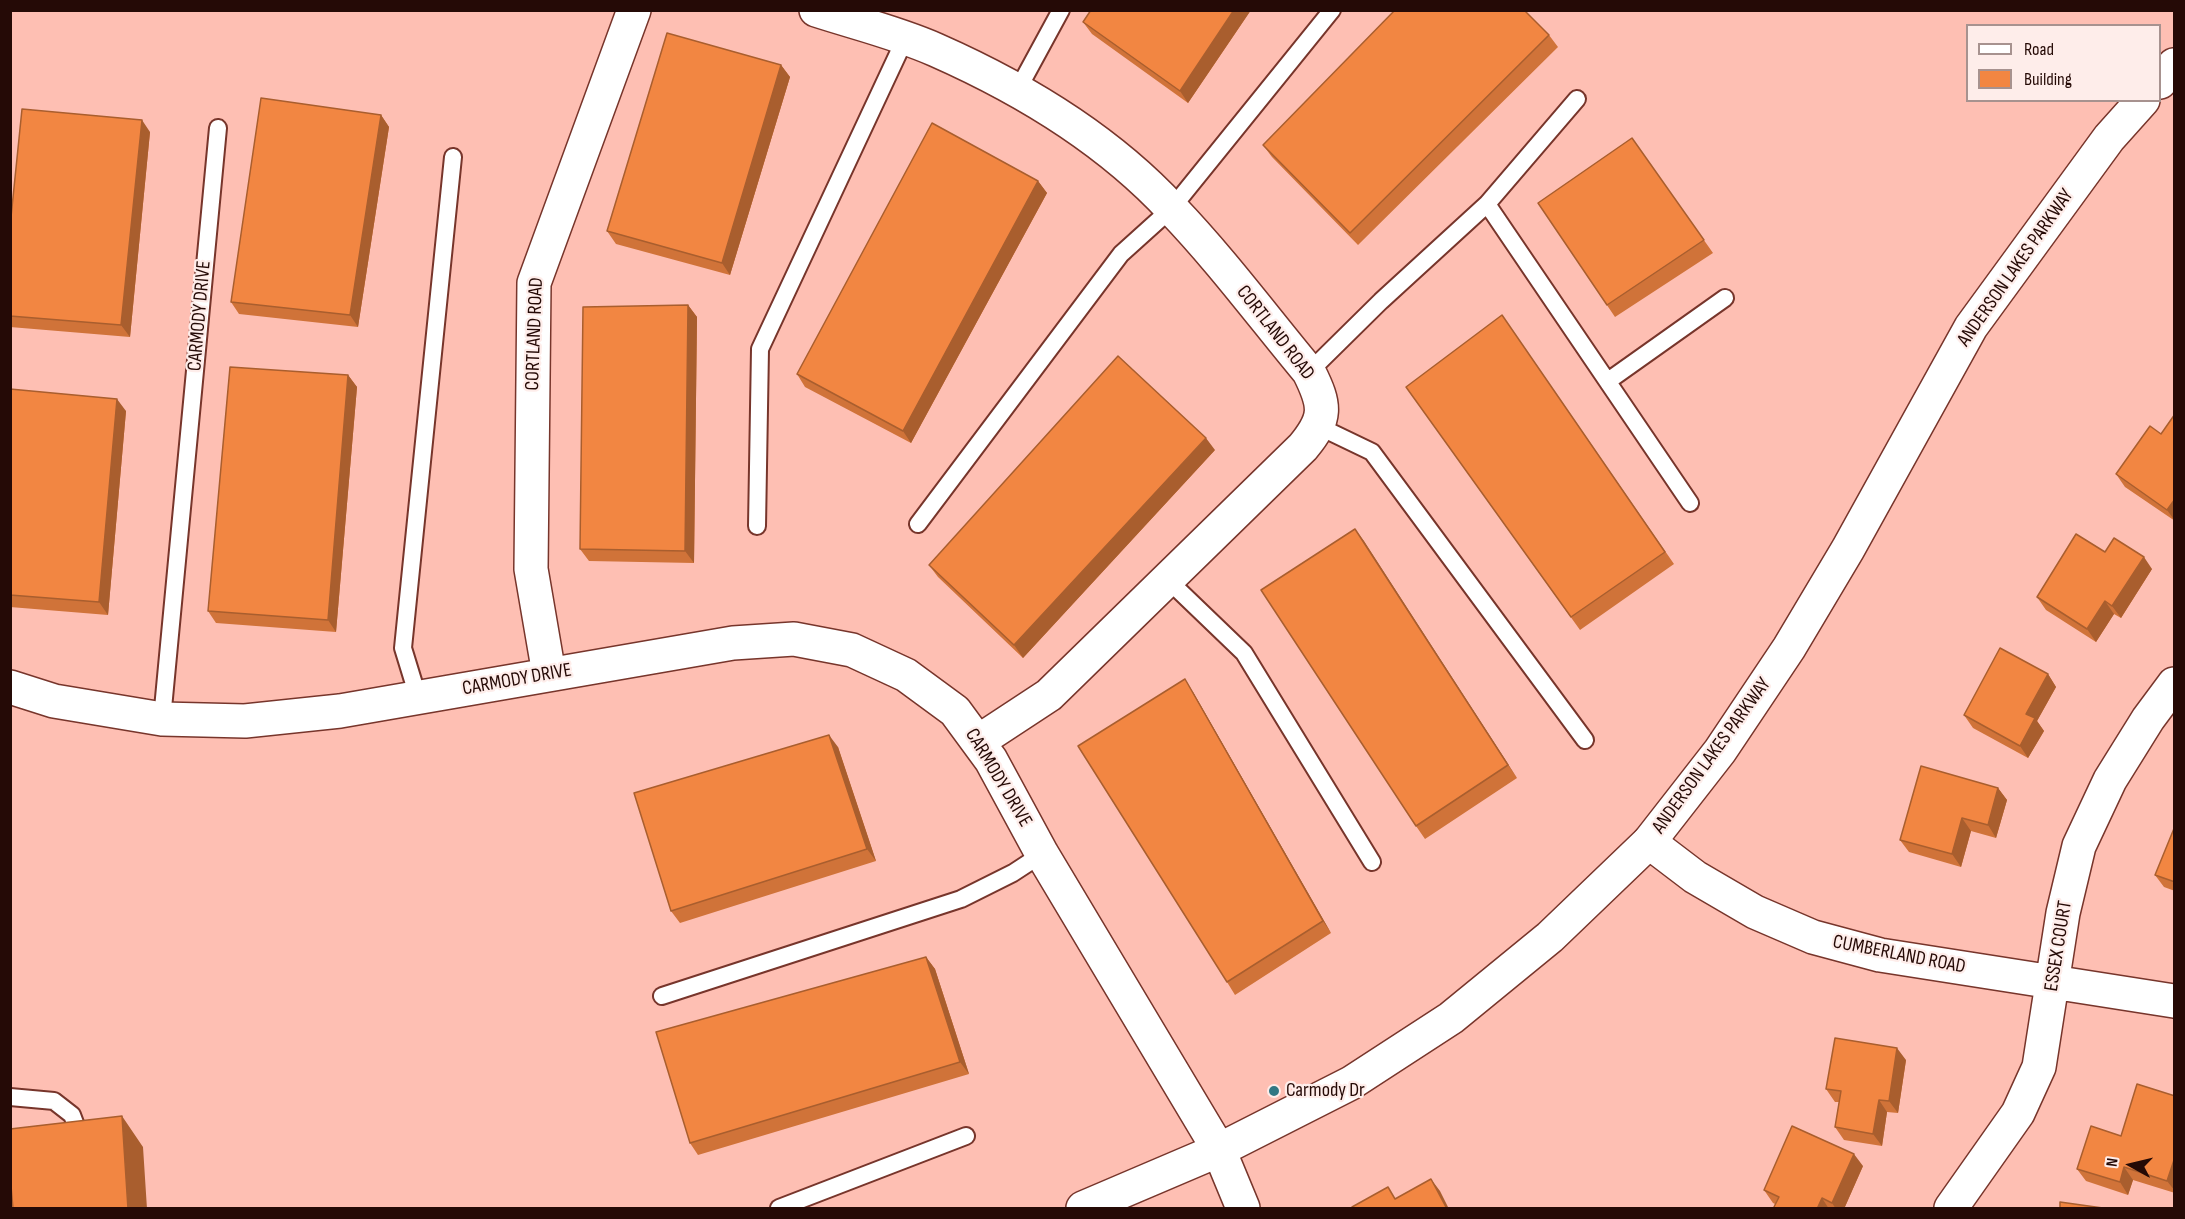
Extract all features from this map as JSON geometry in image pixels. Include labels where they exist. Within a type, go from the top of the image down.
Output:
[{"type":"street","name":"CORTLAND ROAD","points":[[549,674],[531,569],[534,283],[634,10]]},
{"type":"street","name":"CORTLAND ROAD","points":[[816,10],[936,50],[1017,91],[1075,126],[1127,167],[1172,208],[1309,372],[1322,397],[1320,427]]},
{"type":"street","points":[[2161,81],[2175,65]]},
{"type":"street","name":"ANDERSON LAKES PARKWAY","points":[[1083,1209],[1219,1150],[1352,1083],[1451,1018],[1550,937],[1649,842],[1720,751],[1790,648],[1854,539],[1971,327],[2109,138],[2141,102]]},
{"type":"street","points":[[979,741],[1049,695],[1303,447],[1320,427]]},
{"type":"street","name":"CARMODY DRIVE","points":[[10,687],[54,701],[162,719],[245,721],[340,711],[733,643],[794,639],[852,650],[906,675],[955,711],[979,741],[1042,854],[1219,1150],[1243,1209]]},
{"type":"street","name":"ESSEX COURT","points":[[1951,1209],[2018,1113],[2039,1066],[2063,913],[2079,846],[2110,780],[2148,719],[2175,684]]},
{"type":"street","name":"CUMBERLAND ROAD","points":[[1649,842],[1695,877],[1745,907],[1813,937],[1880,955],[2175,1001]]},
{"type":"lane","points":[[1017,91],[1061,10]]},
{"type":"lane","points":[[918,524],[1121,254],[1172,208],[1332,10]]},
{"type":"lane","points":[[758,526],[760,349],[905,39]]},
{"type":"lane","points":[[1309,372],[1381,301],[1487,204],[1577,99]]},
{"type":"lane","name":"CARMODY DRIVE","points":[[162,719],[218,128]]},
{"type":"lane","points":[[418,698],[403,648],[453,157]]},
{"type":"lane","points":[[1487,204],[1690,503]]},
{"type":"lane","points":[[1608,381],[1725,298]]},
{"type":"lane","points":[[1320,427],[1372,452],[1585,740]]},
{"type":"lane","points":[[1167,579],[1244,653],[1372,862]]},
{"type":"lane","points":[[662,996],[961,899],[1013,873],[1042,854]]},
{"type":"lane","points":[[10,1097],[54,1101],[72,1115],[81,1139]]},
{"type":"lane","points":[[779,1209],[966,1136]]},
{"type":"building","points":[[1091,10],[1234,10],[1180,91],[1083,22]]},
{"type":"building","points":[[1395,10],[1524,10],[1549,35],[1350,233],[1263,145]]},
{"type":"building","points":[[667,33],[781,65],[722,263],[607,231]]},
{"type":"building","points":[[261,98],[381,115],[350,315],[231,302]]},
{"type":"building","points":[[22,109],[142,120],[121,325],[10,316],[10,227]]},
{"type":"building","points":[[932,123],[1038,181],[903,431],[797,374]]},
{"type":"building","points":[[1632,138],[1704,240],[1607,305],[1538,203]]},
{"type":"building","points":[[688,305],[685,551],[580,549],[583,307]]},
{"type":"building","points":[[1502,315],[1665,552],[1571,617],[1406,387]]},
{"type":"building","points":[[1118,356],[1206,438],[1014,645],[929,565]]},
{"type":"building","points":[[230,367],[348,375],[328,620],[208,611]]},
{"type":"building","points":[[10,389],[117,399],[99,602],[10,595]]},
{"type":"building","points":[[2175,414],[2175,499],[2167,510],[2116,474],[2150,426],[2161,434]]},
{"type":"building","points":[[1355,529],[1508,765],[1416,826],[1261,590]]},
{"type":"building","points":[[2076,534],[2105,552],[2114,538],[2144,557],[2112,606],[2105,601],[2087,629],[2037,597]]},
{"type":"building","points":[[2000,648],[2048,674],[2026,714],[2035,718],[2020,746],[1964,715]]},
{"type":"building","points":[[1185,679],[1323,921],[1227,982],[1078,746]]},
{"type":"building","points":[[829,735],[867,849],[671,911],[634,793]]},
{"type":"building","points":[[1921,766],[1998,788],[1988,825],[1962,818],[1952,854],[1900,840]]},
{"type":"building","points":[[2175,826],[2175,882],[2155,875]]},
{"type":"building","points":[[926,957],[960,1062],[690,1143],[656,1032]]},
{"type":"building","points":[[1835,1038],[1897,1048],[1889,1101],[1879,1100],[1873,1134],[1835,1127],[1841,1091],[1826,1089]]},
{"type":"building","points":[[2137,1084],[2175,1096],[2175,1157],[2167,1181],[2124,1167],[2120,1182],[2077,1169],[2091,1126],[2121,1136]]},
{"type":"building","points":[[122,1116],[128,1209],[13,1209],[10,1129]]},
{"type":"building","points":[[1792,1126],[1854,1154],[1832,1203],[1822,1198],[1817,1209],[1773,1209],[1779,1197],[1764,1190]]},
{"type":"building","points":[[1431,1179],[1447,1209],[1353,1209],[1352,1207],[1388,1187],[1395,1199]]},
{"type":"building","points":[[2060,1202],[2110,1209],[2060,1209]]},
{"type":"place","name":"Carmody Dr","points":[[1274,1091]]}]
